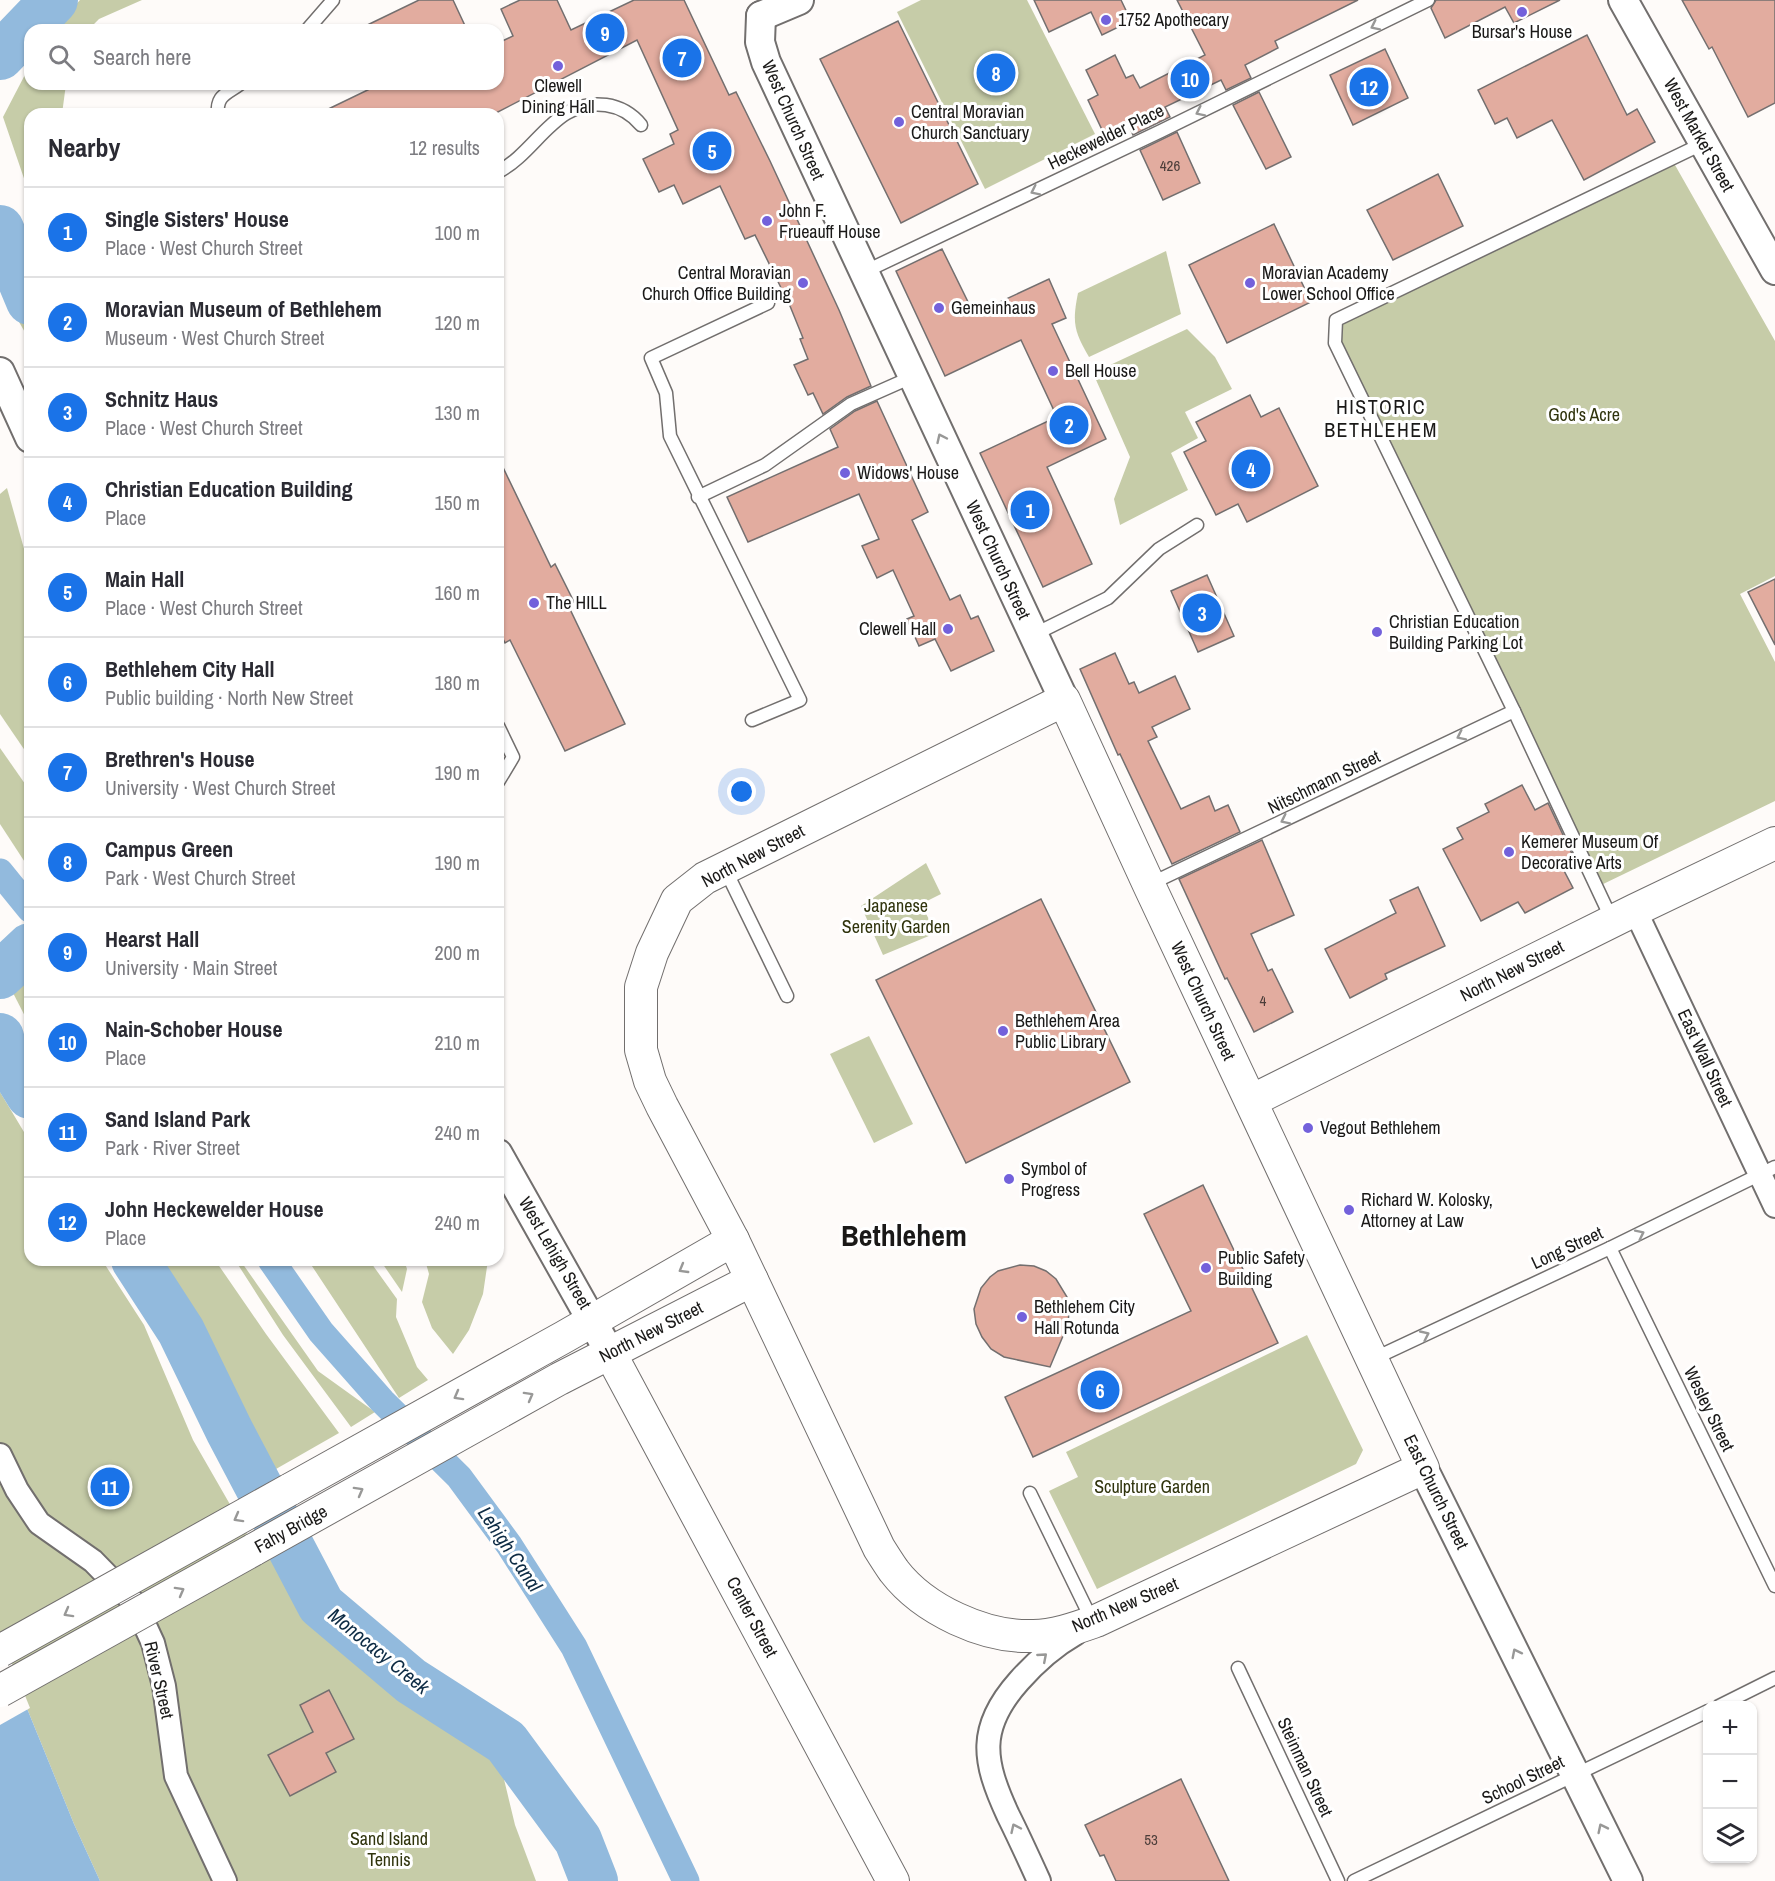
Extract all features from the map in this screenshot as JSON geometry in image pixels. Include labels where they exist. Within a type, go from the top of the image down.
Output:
[{"type":"main road","name":"North New Street","points":[[1064,700],[724,868],[705,878],[677,900],[652,953],[641,987],[641,1050],[650,1081],[734,1240],[879,1548],[895,1573],[922,1597],[948,1615],[976,1628],[1033,1636],[1055,1633],[1096,1621],[1424,1468]]},
{"type":"main road","name":"West Church Street","points":[[1064,700],[1251,1101]]},
{"type":"main road","name":"North New Street","points":[[1251,1101],[1624,915],[1775,843]]},
{"type":"main road","name":"East Church Street","points":[[1251,1101],[1424,1468]]},
{"type":"main road","name":"North New Street","points":[[564,1337],[734,1240]]},
{"type":"main road","name":"North New Street","points":[[581,1367],[752,1280]]},
{"type":"main road","name":"Fahy Bridge","points":[[0,1651],[564,1337]]},
{"type":"main road","name":"Center Street","points":[[610,1353],[893,1881]]},
{"type":"main road","name":"Fahy Bridge","points":[[0,1691],[581,1367]]},
{"type":"street","points":[[753,8],[799,0]]},
{"type":"street","name":"West Market Street","points":[[1623,0],[1775,270]]},
{"type":"street","name":"West Church Street","points":[[753,8],[766,62],[1064,700]]},
{"type":"street","points":[[0,372],[24,425]]},
{"type":"street","name":"East Wall Street","points":[[1624,915],[1767,1171],[1775,1206]]},
{"type":"street","name":"West Lehigh Street","points":[[504,1165],[610,1353]]},
{"type":"street","name":"River Street","points":[[0,1455],[17,1490],[39,1523],[93,1561],[135,1604],[153,1644],[164,1686],[176,1776],[225,1881]]},
{"type":"street","name":"East Church Street","points":[[1424,1468],[1628,1881]]},
{"type":"street","points":[[1039,1881],[993,1780],[988,1755],[992,1725],[1004,1700],[1028,1671],[1049,1652],[1096,1621]]},
{"type":"lane","points":[[312,24],[333,0]]},
{"type":"lane","name":"Heckewelder Place","points":[[863,273],[1143,140],[1428,0]]},
{"type":"lane","points":[[217,108],[217,103],[221,96],[230,90]]},
{"type":"lane","points":[[504,168],[516,161],[554,121],[578,107],[598,104],[617,107],[630,114],[642,125]]},
{"type":"lane","points":[[1624,915],[1514,711],[1335,343],[1336,320],[1704,142]]},
{"type":"lane","points":[[752,720],[800,700],[698,497],[670,436],[666,393],[651,358],[768,303]]},
{"type":"lane","points":[[698,497],[765,465],[851,404],[912,377]]},
{"type":"lane","points":[[1033,635],[1108,598],[1159,549],[1197,525]]},
{"type":"lane","name":"Nitschmann Street","points":[[1149,885],[1514,711]]},
{"type":"lane","points":[[504,738],[513,757],[504,772]]},
{"type":"lane","points":[[724,868],[787,996]]},
{"type":"lane","name":"Long Street","points":[[1372,1359],[1610,1248],[1767,1171]]},
{"type":"lane","name":"Wesley Street","points":[[1610,1248],[1775,1586]]},
{"type":"lane","points":[[1030,1493],[1086,1608],[1096,1621]]},
{"type":"lane","name":"Steinman Street","points":[[1238,1668],[1338,1881]]},
{"type":"lane","points":[[1729,1701],[1775,1678]]},
{"type":"lane","name":"School Street","points":[[1354,1881],[1703,1713]]},
{"type":"green space","points":[[80,0],[142,0],[99,19],[94,24],[58,24]]},
{"type":"green space","points":[[921,0],[1027,0],[1095,134],[985,189],[897,12]]},
{"type":"green space","points":[[24,77],[24,90],[65,90],[63,108],[24,108],[24,178],[3,117]]},
{"type":"green space","name":"God's Acre","points":[[1671,158],[1775,341],[1775,576],[1740,594],[1775,662],[1775,801],[1597,887],[1335,343],[1336,320]]},
{"type":"green space","points":[[1166,251],[1181,314],[1089,357],[1077,333],[1075,312],[1078,293]]},
{"type":"green space","points":[[0,264],[24,313],[24,331],[0,289]]},
{"type":"green space","points":[[1187,329],[1215,357],[1232,389],[1185,412],[1198,438],[1171,453],[1188,490],[1120,525],[1114,499],[1130,457],[1093,373]]},
{"type":"green space","points":[[7,488],[24,549],[24,749],[0,714],[0,494]]},
{"type":"green space","points":[[0,748],[24,782],[24,861],[0,824]]},
{"type":"green space","name":"Japanese Serenity Garden","points":[[926,863],[941,894],[921,904],[936,933],[883,955],[861,906]]},
{"type":"green space","points":[[24,963],[24,1014],[11,989]]},
{"type":"green space","points":[[869,1036],[913,1124],[874,1143],[830,1054]]},
{"type":"green space","name":"Sand Island Tennis","points":[[0,1092],[24,1132],[24,1266],[106,1266],[144,1325],[193,1440],[247,1534],[328,1620],[496,1746],[515,1825],[536,1881],[100,1881],[74,1824],[0,1642]]},
{"type":"green space","points":[[153,1266],[219,1266],[339,1433],[269,1473],[214,1380],[190,1311]]},
{"type":"green space","points":[[239,1266],[244,1266],[318,1371],[375,1412],[351,1427],[283,1335]]},
{"type":"green space","points":[[312,1266],[373,1266],[397,1299],[396,1317],[417,1367],[428,1380],[399,1398]]},
{"type":"green space","points":[[384,1266],[406,1266],[402,1292]]},
{"type":"green space","points":[[427,1266],[487,1266],[483,1294],[469,1330],[453,1354],[432,1328],[422,1302],[429,1274]]},
{"type":"green space","name":"Sculpture Garden","points":[[1307,1335],[1363,1450],[1356,1464],[1097,1589],[1049,1491],[1078,1477],[1066,1452]]},
{"type":"water","points":[[0,1642],[74,1824],[100,1881],[0,1881]]},
{"type":"pier","points":[[0,1639],[3,1641],[30,1708],[0,1725]]},
{"type":"building","points":[[419,0],[453,0],[464,24],[369,24]]},
{"type":"building","points":[[520,0],[557,0],[571,30],[634,0],[684,0],[729,95],[736,92],[770,161],[839,310],[871,386],[847,397],[823,414],[813,393],[808,395],[794,365],[808,359],[800,339],[803,338],[790,306],[755,235],[745,239],[720,186],[683,204],[674,185],[659,192],[643,159],[674,144],[670,134],[678,130],[637,40],[504,109],[330,108],[368,90],[504,90],[504,40],[513,36],[501,9]]},
{"type":"building","points":[[1034,0],[1121,0],[1131,21],[1102,35],[1091,12],[1049,32]]},
{"type":"building","points":[[1177,0],[1358,0],[1275,41],[1278,48],[1245,65],[1251,78],[1226,90],[1221,80],[1165,107],[1170,117],[1133,135],[1128,123],[1104,134],[1088,100],[1098,95],[1086,70],[1115,55],[1126,78],[1133,75],[1140,88],[1205,55]]},
{"type":"building","points":[[1436,0],[1560,0],[1514,23],[1505,7],[1445,38],[1431,8]]},
{"type":"building","points":[[1682,0],[1775,0],[1775,103],[1748,117],[1712,47],[1709,49]]},
{"type":"building","name":"Central Moravian Church Sanctuary","points":[[898,21],[978,184],[901,223],[820,59]]},
{"type":"building","points":[[1587,35],[1627,115],[1637,109],[1655,142],[1584,180],[1552,120],[1517,138],[1507,118],[1495,124],[1478,90]]},
{"type":"building","points":[[1385,49],[1408,98],[1353,125],[1330,75]]},
{"type":"building","points":[[1259,92],[1291,157],[1266,169],[1233,105]]},
{"type":"building","points":[[1177,132],[1200,183],[1163,200],[1140,150]]},
{"type":"building","points":[[1438,174],[1463,226],[1393,260],[1367,210]]},
{"type":"building","name":"Moravian Academy Lower School Office","points":[[1274,224],[1311,302],[1227,343],[1189,265]]},
{"type":"building","points":[[942,249],[974,314],[1049,279],[1066,318],[1052,324],[1106,439],[1047,467],[1092,564],[1043,587],[980,453],[1057,417],[1021,340],[945,376],[896,271]]},
{"type":"building","points":[[1250,395],[1261,417],[1279,408],[1318,486],[1247,522],[1238,504],[1216,515],[1184,452],[1206,441],[1196,422]]},
{"type":"building","name":"Widows' House","points":[[877,401],[928,512],[912,520],[950,600],[960,595],[971,619],[978,616],[994,651],[951,671],[935,639],[919,646],[907,619],[914,616],[893,570],[877,578],[862,546],[879,539],[859,494],[748,542],[727,497],[838,447],[830,429],[855,411]]},
{"type":"building","name":"The HILL","points":[[504,469],[551,567],[555,564],[574,602],[568,605],[625,724],[565,751],[510,640],[505,643]]},
{"type":"building","points":[[1207,575],[1234,636],[1198,652],[1171,591]]},
{"type":"building","points":[[1775,579],[1775,645],[1748,592]]},
{"type":"building","points":[[1115,653],[1129,684],[1134,682],[1139,693],[1175,676],[1190,709],[1152,727],[1157,737],[1148,741],[1181,809],[1209,796],[1215,811],[1228,805],[1240,832],[1172,864],[1120,754],[1118,755],[1080,669]]},
{"type":"building","name":"Kemerer Museum Of Decorative Arts","points":[[1522,785],[1535,810],[1548,803],[1573,856],[1560,863],[1573,888],[1525,913],[1518,902],[1481,921],[1443,849],[1463,839],[1457,828],[1489,812],[1485,804]]},
{"type":"building","points":[[1262,840],[1294,915],[1251,934],[1268,971],[1272,969],[1293,1012],[1254,1032],[1227,978],[1225,979],[1179,879]]},
{"type":"building","points":[[1418,887],[1445,946],[1385,974],[1387,979],[1350,998],[1325,949],[1396,913],[1390,900]]},
{"type":"building","name":"Bethlehem Area Public Library","points":[[1041,899],[1130,1082],[966,1163],[876,980]]},
{"type":"building","points":[[1203,1185],[1278,1343],[1033,1457],[1005,1397],[1191,1311],[1144,1214]]},
{"type":"building","name":"Bethlehem City Hall Rotunda","points":[[1020,1265],[1034,1266],[1046,1271],[1056,1279],[1067,1297],[1068,1324],[1050,1367],[1004,1357],[991,1349],[976,1324],[974,1309],[981,1288],[998,1271]]},
{"type":"building","points":[[329,1690],[354,1739],[326,1753],[336,1772],[290,1796],[268,1755],[313,1732],[300,1705]]},
{"type":"building","points":[[1181,1779],[1229,1881],[1116,1881],[1104,1855],[1100,1856],[1085,1825]]},
{"type":"waterway","name":"Monocacy Creek","points":[[31,24],[54,0]]},
{"type":"waterway","name":"Monocacy Creek","points":[[0,56],[24,31]]},
{"type":"waterway","name":"Monocacy Creek","points":[[0,229],[24,287]]},
{"type":"waterway","name":"Lehigh Canal","points":[[0,872],[24,902]]},
{"type":"waterway","name":"Monocacy Creek","points":[[0,975],[24,953]]},
{"type":"waterway","name":"Monocacy Creek","points":[[0,1037],[4,1053],[24,1085]]},
{"type":"waterway","name":"Monocacy Creek","points":[[139,1266],[181,1331],[229,1430],[321,1605],[411,1681],[506,1742],[578,1840],[594,1881]]},
{"type":"waterway","name":"Lehigh Canal","points":[[275,1266],[321,1332],[382,1401],[459,1477],[509,1545],[574,1647],[686,1881]]},
{"type":"place","name":"Bursar's House","points":[[1522,12]]},
{"type":"place","name":"1752 Apothecary","points":[[1106,20]]},
{"type":"place","name":"Hearst Hall","points":[[605,33]]},
{"type":"place","name":"Brethren's House","points":[[682,58]]},
{"type":"place","name":"Clewell Dining Hall","points":[[558,66]]},
{"type":"place","name":"Campus Green","points":[[996,73]]},
{"type":"place","name":"Nain-Schober House","points":[[1190,79]]},
{"type":"place","name":"John Heckewelder House","points":[[1369,87]]},
{"type":"place","name":"Central Moravian Church Sanctuary","points":[[899,122]]},
{"type":"place","name":"Main Hall","points":[[712,151]]},
{"type":"place","name":"John F. Frueauff House","points":[[767,221]]},
{"type":"place","name":"Central Moravian Church Office Building","points":[[803,283]]},
{"type":"place","name":"Moravian Academy Lower School Office","points":[[1250,283]]},
{"type":"place","name":"Gemeinhaus","points":[[939,308]]},
{"type":"place","name":"Bell House","points":[[1053,371]]},
{"type":"place","name":"Moravian Museum of Bethlehem","points":[[1069,425]]},
{"type":"place","name":"Christian Education Building","points":[[1251,469]]},
{"type":"place","name":"Widows' House","points":[[845,473]]},
{"type":"place","name":"Single Sisters' House","points":[[1030,510]]},
{"type":"place","name":"The HILL","points":[[534,603]]},
{"type":"place","name":"Schnitz Haus","points":[[1202,613]]},
{"type":"place","name":"Clewell Hall","points":[[948,629]]},
{"type":"place","name":"Christian Education Building Parking Lot","points":[[1377,632]]},
{"type":"place","name":"Kemerer Museum Of Decorative Arts","points":[[1509,852]]},
{"type":"place","name":"Bethlehem Area Public Library","points":[[1003,1031]]},
{"type":"place","name":"Vegout Bethlehem","points":[[1308,1128]]},
{"type":"place","name":"Symbol of Progress","points":[[1009,1179]]},
{"type":"place","name":"Richard W. Kolosky, Attorney at Law","points":[[1349,1210]]},
{"type":"place","name":"Public Safety Building","points":[[1206,1268]]},
{"type":"place","name":"Bethlehem City Hall Rotunda","points":[[1022,1317]]},
{"type":"place","name":"Bethlehem City Hall","points":[[1100,1390]]},
{"type":"place","name":"Sand Island Park","points":[[110,1487]]},
{"type":"district","name":"HISTORIC BETHLEHEM","points":[[1381,418]]},
{"type":"district","name":"Bethlehem","points":[[904,1236]]}]
